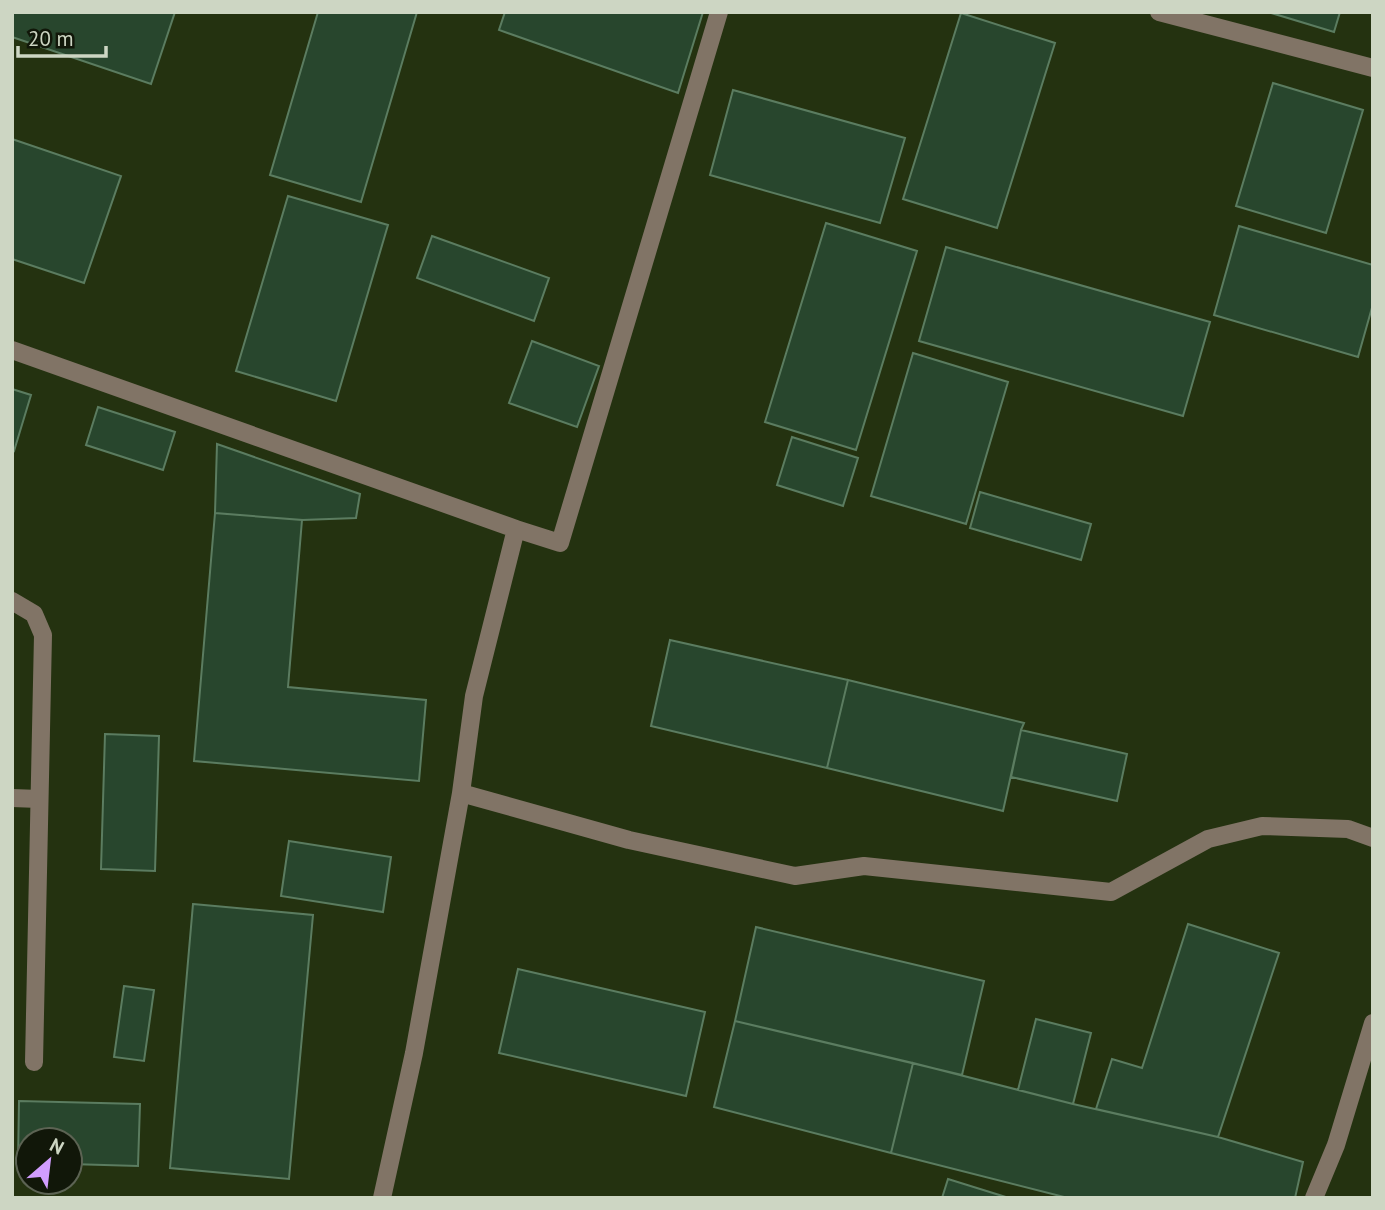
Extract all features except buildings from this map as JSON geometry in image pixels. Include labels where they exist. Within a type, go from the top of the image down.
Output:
[{"type":"street","points":[[12,350],[560,543],[719,12]]},
{"type":"street","points":[[1158,12],[1373,68]]},
{"type":"street","points":[[382,1198],[414,1053],[461,793],[474,696],[516,529]]},
{"type":"street","points":[[12,601],[34,614],[43,635],[34,1062]]},
{"type":"street","points":[[461,793],[629,840],[795,876],[864,866],[1111,892],[1208,839],[1262,826],[1348,829],[1373,838]]},
{"type":"street","points":[[12,798],[39,799]]},
{"type":"street","points":[[1314,1198],[1336,1145],[1373,1023]]}]
